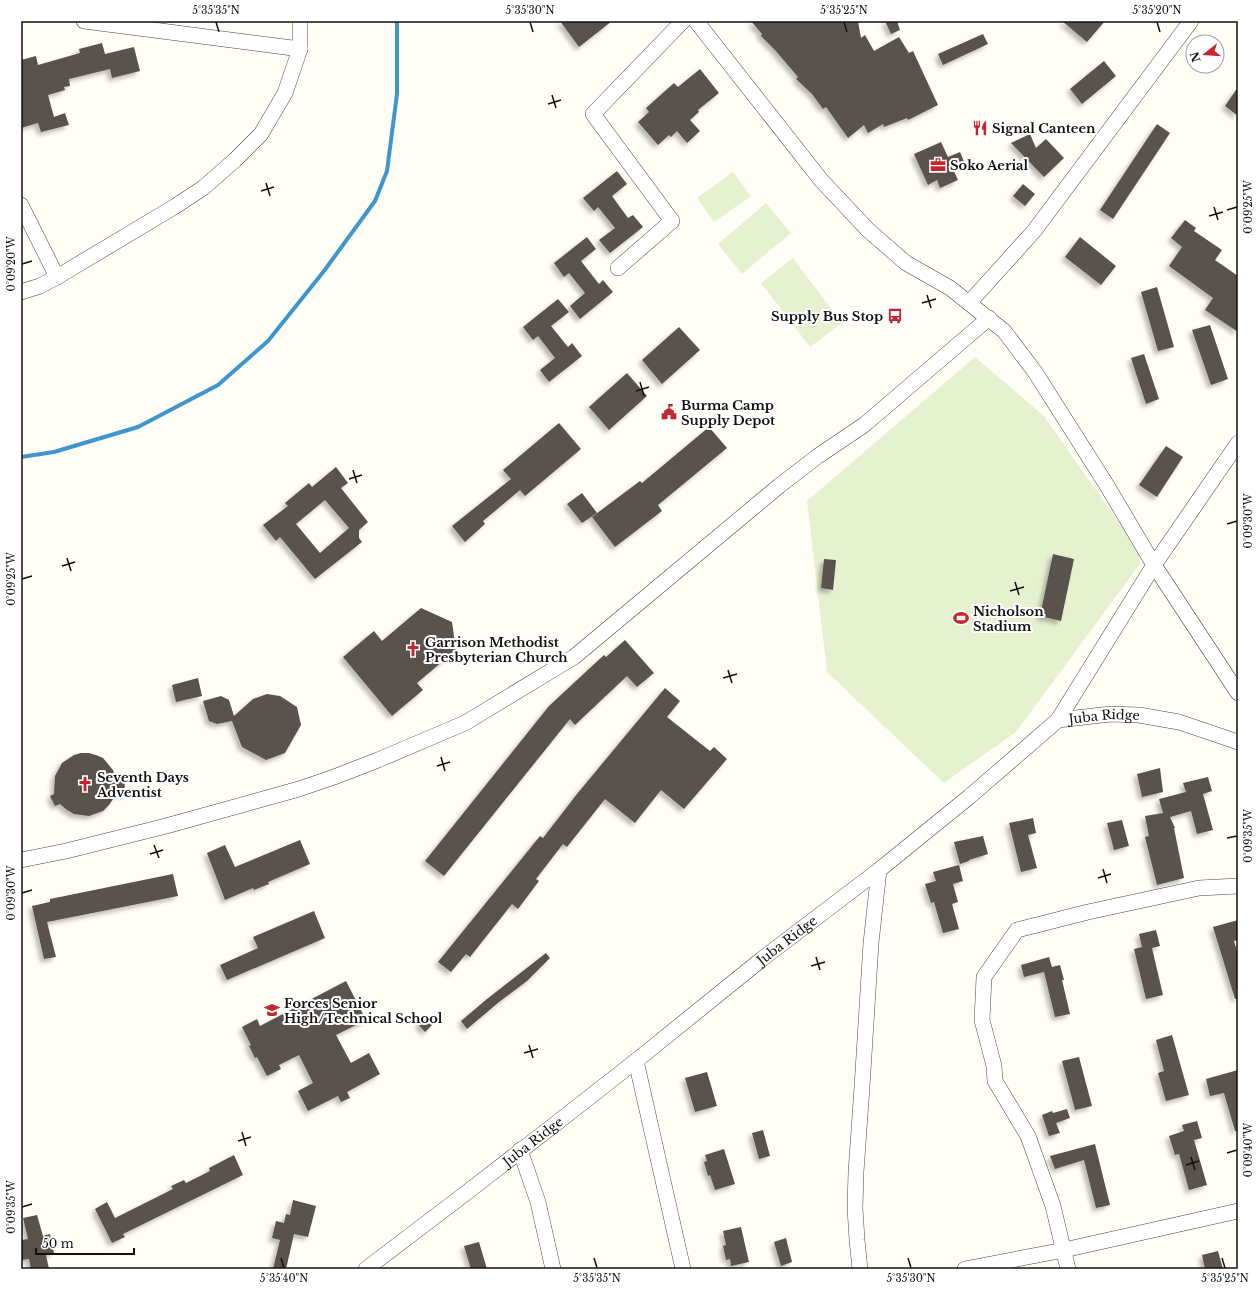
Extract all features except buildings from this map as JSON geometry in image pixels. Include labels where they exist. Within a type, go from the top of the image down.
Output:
[{"type":"street","points":[[84,21],[300,49]]},
{"type":"street","points":[[21,292],[40,286],[57,277],[174,207],[203,188],[235,160],[261,134],[285,93],[300,49],[300,21]]},
{"type":"street","points":[[618,268],[672,222],[593,114],[683,21]]},
{"type":"street","points":[[696,21],[821,180],[868,230],[906,263],[950,288],[1004,331],[1035,372],[1106,484],[1154,565],[1238,693]]},
{"type":"street","points":[[969,303],[1034,230],[1191,21]]},
{"type":"street","points":[[21,205],[57,277]]},
{"type":"street","points":[[21,860],[66,851],[166,826],[299,789],[378,760],[465,723],[574,657],[779,486],[818,456],[864,425],[989,318]]},
{"type":"street","points":[[1058,720],[1154,565],[1238,443]]},
{"type":"street","name":"Juba Ridge","points":[[366,1269],[636,1061],[762,959],[879,870],[969,797],[1058,720],[1111,714],[1139,715],[1179,722],[1238,742]]},
{"type":"street","points":[[860,1269],[855,1208],[856,1172],[871,944],[879,870]]},
{"type":"street","points":[[1068,1269],[1053,1206],[1028,1136],[995,1081],[994,1066],[982,1020],[984,978],[1017,930],[1088,912],[1199,888],[1238,886]]},
{"type":"street","points":[[636,1061],[683,1269]]},
{"type":"street","points":[[520,1150],[538,1202],[553,1269]]},
{"type":"street","points":[[965,1269],[1064,1250],[1238,1211]]},
{"type":"green space","points":[[733,172],[751,196],[714,222],[697,198]]},
{"type":"green space","points":[[766,203],[791,233],[742,274],[718,244]]},
{"type":"green space","points":[[793,258],[842,323],[810,347],[761,283]]},
{"type":"green space","name":"Nicholson Stadium","points":[[975,357],[1044,416],[1138,550],[1140,564],[1016,732],[944,783],[827,672],[807,501]]},
{"type":"waterway","points":[[21,457],[54,452],[138,427],[218,385],[268,341],[324,271],[375,201],[387,171],[397,94],[397,21]]},
{"type":"place","name":"Signal Canteen","points":[[980,128]]},
{"type":"place","name":"Soko Aerial","points":[[938,165]]},
{"type":"place","name":"Supply Bus Stop","points":[[895,316]]},
{"type":"place","name":"Burma Camp Supply Depot","points":[[669,412]]},
{"type":"place","name":"Nicholson Stadium","points":[[961,618]]},
{"type":"place","name":"Garrison Methodist Presbyterian Church","points":[[413,649]]},
{"type":"place","name":"Seventh Days Adventist","points":[[85,784]]},
{"type":"place","name":"Forces Senior High/Technical School","points":[[272,1010]]}]
